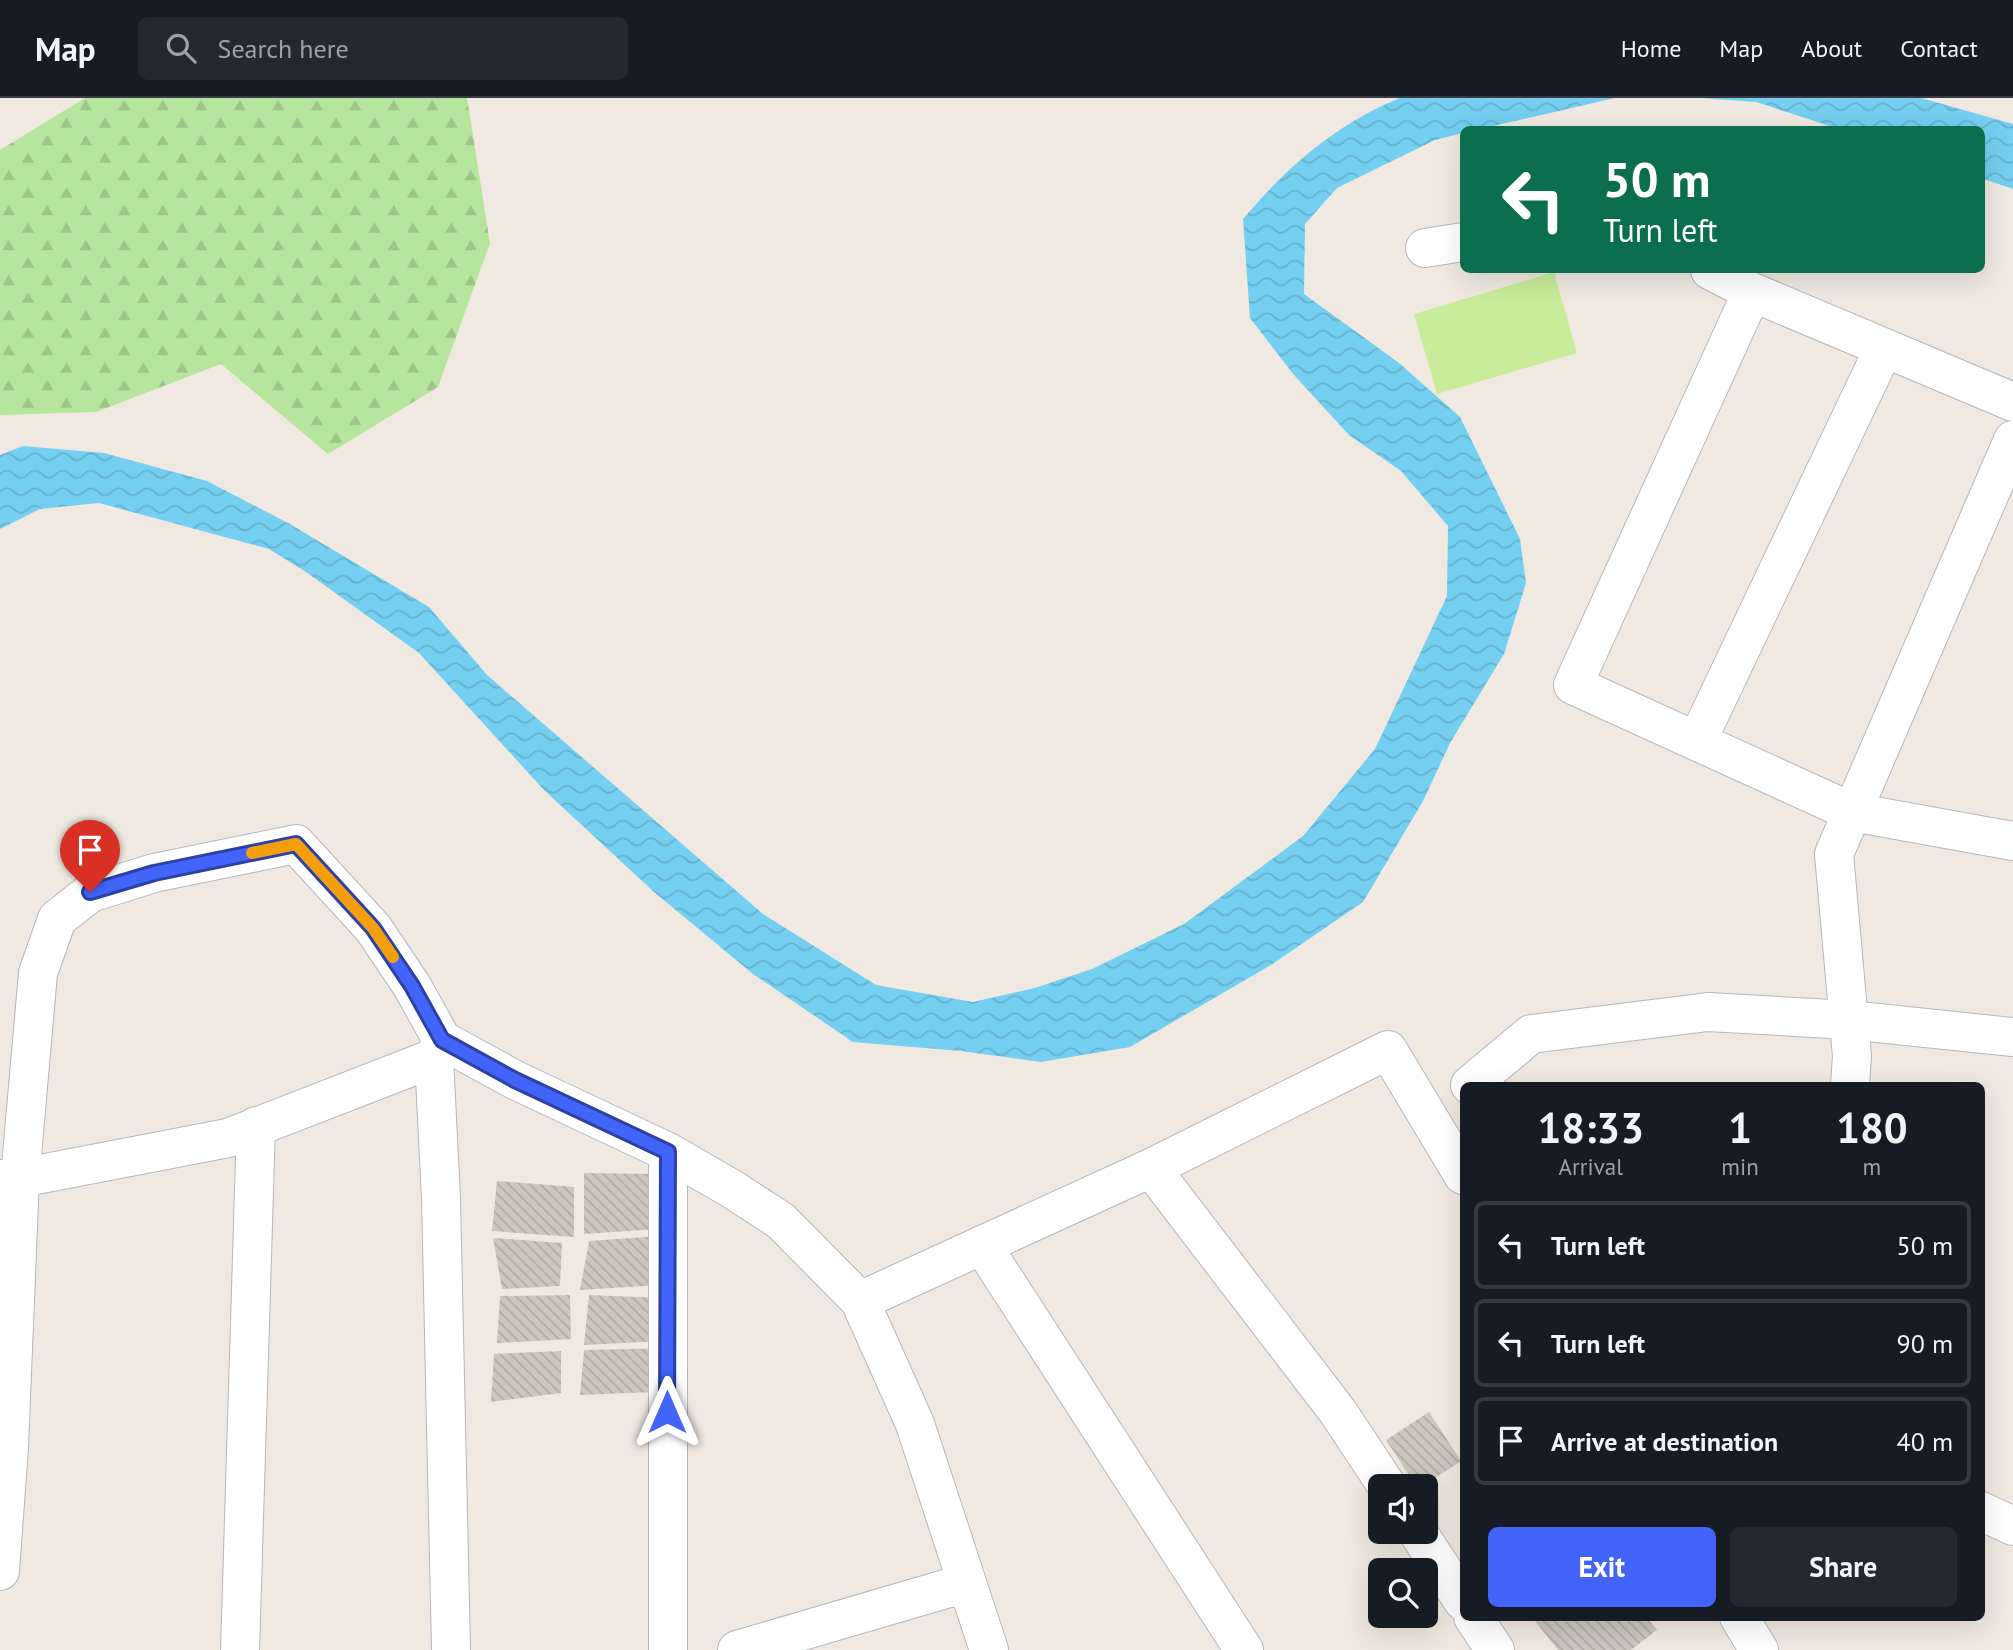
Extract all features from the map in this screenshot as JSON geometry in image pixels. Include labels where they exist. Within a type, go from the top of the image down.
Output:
[{"type":"street","points":[[1425,248],[1460,242]]},
{"type":"street","points":[[1716,273],[1752,292],[2013,402]]},
{"type":"street","points":[[1752,292],[1573,685],[1852,812],[2013,841]]},
{"type":"street","points":[[1697,741],[1884,348]]},
{"type":"street","points":[[1850,1082],[1852,1056],[1834,854],[2013,440]]},
{"type":"street","points":[[0,1571],[9,1447],[10,1178],[38,973],[57,919],[90,892],[154,873],[296,844],[373,928],[412,986],[438,1049],[451,1650]]},
{"type":"street","points":[[1474,1082],[1531,1034],[1708,1012],[1849,1020],[2013,1037]]},
{"type":"street","points":[[10,1178],[228,1138],[438,1049],[515,1080],[668,1152],[781,1222],[860,1301],[915,1424],[989,1650]]},
{"type":"street","points":[[860,1301],[1151,1168],[1388,1049],[1460,1170]]},
{"type":"street","points":[[1430,1119],[1460,1094]]},
{"type":"street","points":[[240,1650],[256,1126]]},
{"type":"street","points":[[668,1152],[668,1650]]},
{"type":"street","points":[[1151,1168],[1338,1412],[1379,1474]]},
{"type":"street","points":[[982,1245],[1244,1650]]},
{"type":"street","points":[[1985,1513],[2013,1526]]},
{"type":"street","points":[[1426,1544],[1460,1596]]},
{"type":"street","points":[[737,1650],[966,1584]]},
{"type":"street","points":[[1477,1621],[1495,1650]]},
{"type":"street","points":[[1741,1621],[1759,1650]]},
{"type":"green space","points":[[85,98],[467,98],[490,243],[438,387],[328,454],[221,364],[96,412],[0,415],[0,150]]},
{"type":"green space","points":[[1554,273],[1577,353],[1437,394],[1414,314]]},
{"type":"water","points":[[1400,98],[1615,98],[1493,126],[1460,126],[1460,134],[1435,140],[1337,188],[1305,224],[1304,294],[1399,363],[1460,417],[1520,539],[1526,583],[1504,654],[1450,743],[1423,801],[1363,902],[1271,965],[1130,1047],[1041,1062],[961,1051],[853,1042],[753,974],[654,892],[544,790],[419,653],[306,572],[269,549],[99,503],[40,509],[0,529],[0,455],[23,446],[104,453],[207,481],[288,523],[429,607],[487,675],[763,914],[876,985],[973,1002],[1035,988],[1092,969],[1184,924],[1303,836],[1375,749],[1447,596],[1448,526],[1401,471],[1349,435],[1294,375],[1250,318],[1243,219],[1277,182],[1314,149],[1377,109]]},
{"type":"water","points":[[1700,98],[1921,98],[2013,124],[2013,189],[1985,179],[1985,126],[1830,126],[1756,102]]},
{"type":"building","points":[[584,1173],[660,1174],[659,1229],[584,1234]]},
{"type":"building","points":[[497,1181],[574,1187],[574,1237],[492,1231]]},
{"type":"building","points":[[660,1236],[661,1285],[580,1290],[589,1241]]},
{"type":"building","points":[[493,1238],[562,1243],[560,1286],[502,1289]]},
{"type":"building","points":[[570,1295],[571,1339],[497,1343],[500,1296]]},
{"type":"building","points":[[589,1295],[662,1298],[663,1341],[584,1345]]},
{"type":"building","points":[[678,1348],[680,1391],[580,1395],[584,1350]]},
{"type":"building","points":[[561,1351],[561,1393],[491,1402],[494,1354]]},
{"type":"building","points":[[1429,1412],[1460,1462],[1438,1476],[1438,1474],[1408,1474],[1386,1440]]},
{"type":"building","points":[[1535,1621],[1649,1621],[1657,1630],[1631,1650],[1558,1650]]},
{"type":"slow traffic","points":[[252,853],[296,844],[373,928],[393,957]]},
{"type":"route","points":[[90,892],[154,873],[296,844],[373,928],[412,986],[442,1040],[515,1080],[668,1152],[667,1412]]}]
